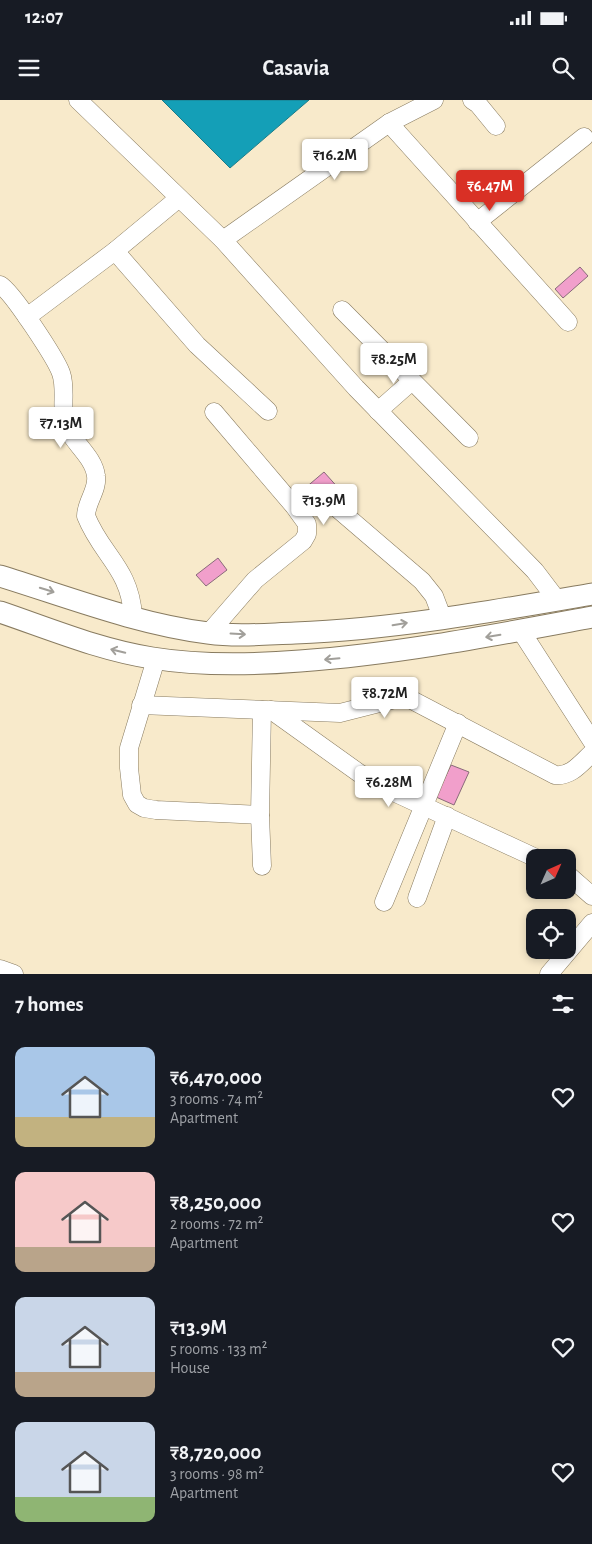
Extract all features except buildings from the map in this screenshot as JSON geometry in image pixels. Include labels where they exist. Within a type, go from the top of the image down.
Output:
[{"type":"main road","points":[[0,576],[164,625],[209,633],[248,635],[328,632],[383,626],[592,594]]},
{"type":"main road","points":[[557,600],[562,624]]},
{"type":"main road","points":[[0,612],[108,648],[156,659],[219,665],[328,659],[421,647],[562,624],[592,617]]},
{"type":"street","points":[[78,100],[223,240],[378,411],[534,570],[557,600]]},
{"type":"street","points":[[223,240],[389,123],[434,100]]},
{"type":"street","points":[[472,100],[478,104],[496,126]]},
{"type":"street","points":[[389,123],[568,322]]},
{"type":"street","points":[[477,222],[584,137]]},
{"type":"street","points":[[27,317],[115,251],[179,198]]},
{"type":"street","points":[[115,251],[197,345],[268,411]]},
{"type":"street","points":[[0,285],[10,293],[27,317],[61,373],[66,425],[96,473],[96,484],[86,509],[86,516],[124,578],[129,591],[133,616],[121,613]]},
{"type":"street","points":[[342,310],[469,438]]},
{"type":"street","points":[[378,411],[412,380]]},
{"type":"street","points":[[209,633],[255,580],[302,541],[307,534],[307,524],[294,506],[214,412]]},
{"type":"street","points":[[338,509],[422,582],[434,596],[442,617]]},
{"type":"street","points":[[521,631],[592,741]]},
{"type":"street","points":[[156,659],[129,748],[132,795],[137,804],[144,808],[156,810],[260,815]]},
{"type":"street","points":[[141,706],[340,713],[399,698],[408,698],[555,775],[563,776],[570,773],[592,753]]},
{"type":"street","points":[[266,710],[359,773],[387,789],[526,853]]},
{"type":"street","points":[[262,866],[260,815],[266,710]]},
{"type":"street","points":[[384,902],[458,723]]},
{"type":"street","points":[[417,898],[447,816]]},
{"type":"street","points":[[576,882],[592,896]]},
{"type":"street","points":[[549,974],[592,924]]},
{"type":"street","points":[[0,969],[14,974]]},
{"type":"water","points":[[162,100],[309,100],[230,168]]}]
